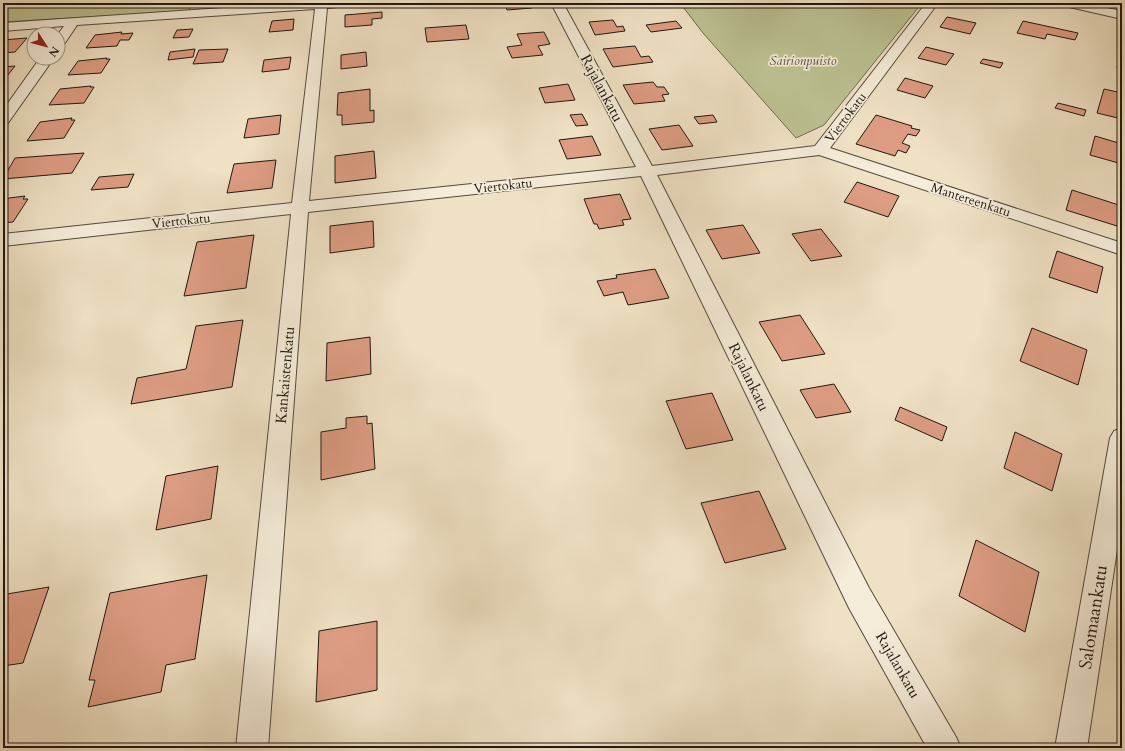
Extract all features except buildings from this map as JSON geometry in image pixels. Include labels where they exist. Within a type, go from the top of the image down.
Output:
[{"type":"street","points":[[3,28],[348,3]]},
{"type":"street","name":"Rajalankatu","points":[[557,3],[646,170],[859,598],[945,748]]},
{"type":"street","name":"Viertokatu","points":[[3,240],[300,206],[646,170],[751,161],[820,150],[932,3]]},
{"type":"street","points":[[1065,3],[1122,15]]},
{"type":"street","name":"Kankaistenkatu","points":[[252,748],[300,206],[322,4]]},
{"type":"street","points":[[66,32],[72,23]]},
{"type":"street","points":[[3,120],[41,66]]},
{"type":"street","name":"Mantereenkatu","points":[[820,150],[1122,249]]},
{"type":"street","name":"Salomaankatu","points":[[1071,748],[1122,438]]},
{"type":"green space","points":[[3,3],[192,3],[189,11],[3,22]]},
{"type":"green space","name":"Sairionpuisto","points":[[680,3],[922,3],[824,125],[796,138],[703,33]]}]
